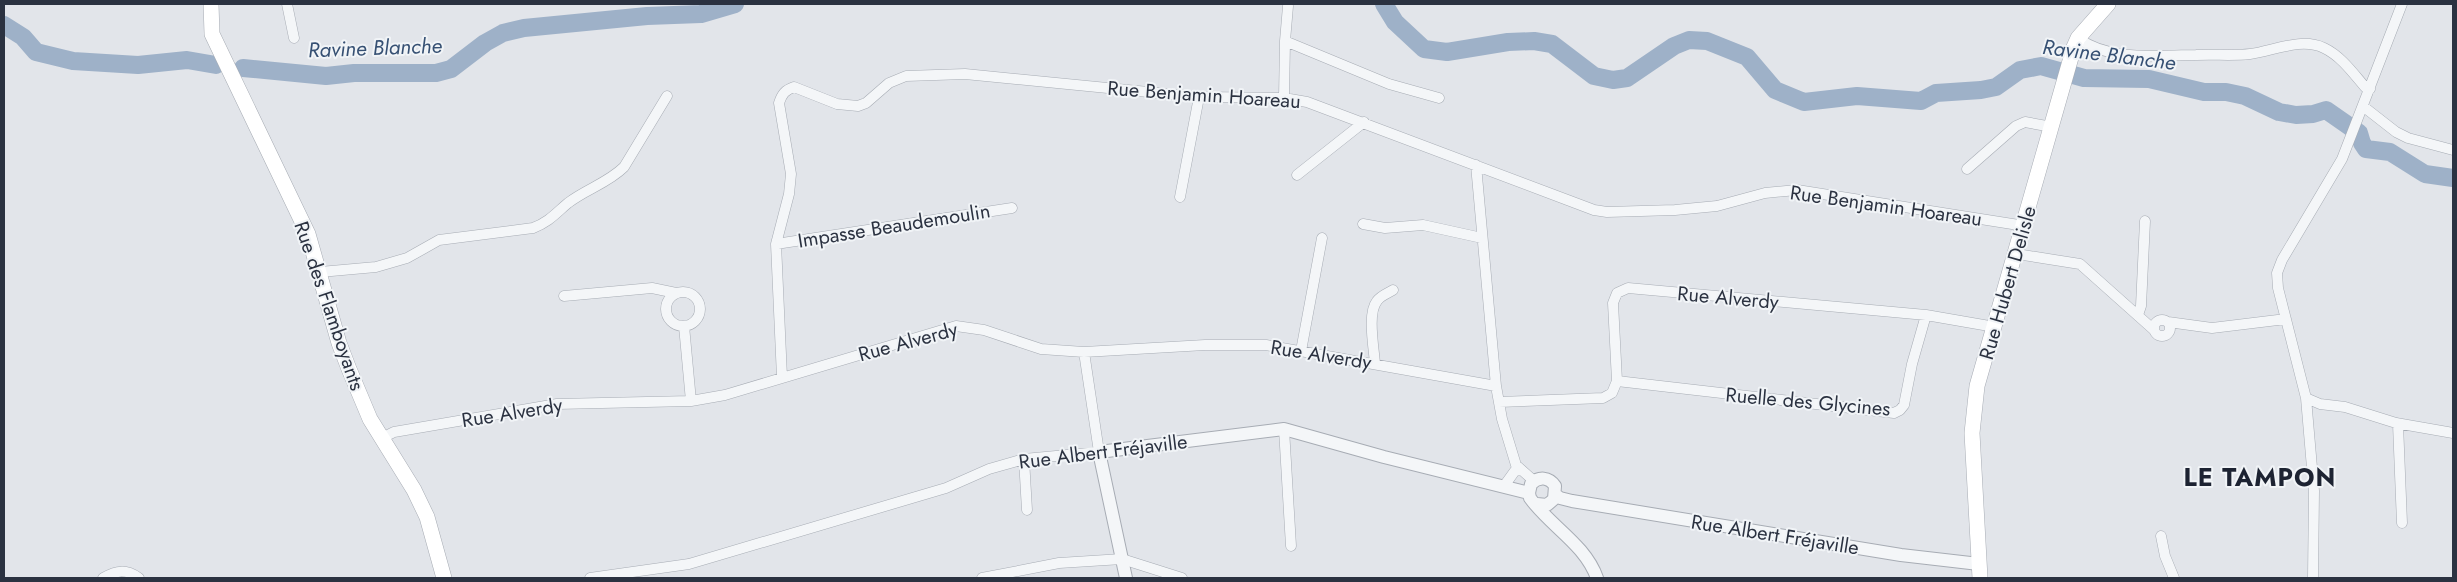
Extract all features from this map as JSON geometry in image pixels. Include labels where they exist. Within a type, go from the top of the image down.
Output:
[{"type":"main road","name":"Rue des Flamboyants","points":[[214,4],[212,34],[308,234],[342,352],[370,419],[400,464],[427,517],[444,578]]},
{"type":"main road","name":"Rue Hubert Delisle","points":[[1979,571],[1972,433],[1973,409],[1977,386],[2017,254],[2076,42],[2108,4]]},
{"type":"street","points":[[287,4],[294,38]]},
{"type":"street","points":[[2313,578],[2314,491],[2306,398],[2278,288],[2279,266],[2342,160],[2364,107],[2402,4]]},
{"type":"street","points":[[1284,98],[1288,6]]},
{"type":"street","points":[[1285,41],[1388,84],[1439,98]]},
{"type":"street","points":[[2076,42],[2133,55],[2248,54],[2295,44],[2309,44],[2323,47],[2336,55],[2365,87],[2370,89]]},
{"type":"street","name":"Rue Benjamin Hoareau","points":[[782,377],[776,244],[790,187],[789,155],[779,104],[781,95],[794,87],[837,104],[858,106],[866,103],[889,83],[906,76],[966,74],[1199,97],[1284,98],[1307,102],[1364,122],[1594,210],[1607,212],[1709,207],[1765,193],[1798,190],[2025,226]]},
{"type":"street","points":[[320,272],[376,267],[407,258],[439,240],[533,228],[543,224],[568,203],[615,176],[624,167],[667,96]]},
{"type":"street","points":[[1180,197],[1199,97]]},
{"type":"street","points":[[2364,107],[2396,132],[2408,138],[2453,150]]},
{"type":"street","points":[[1297,175],[1364,122]]},
{"type":"street","points":[[1967,169],[2016,126],[2025,122],[2052,127]]},
{"type":"street","points":[[1476,165],[1499,402],[1516,469],[1531,486],[1530,498],[1548,502]]},
{"type":"street","name":"Impasse Beaudemoulin","points":[[776,244],[1012,208]]},
{"type":"street","points":[[2138,315],[2141,306],[2145,221]]},
{"type":"street","points":[[1363,224],[1385,228],[1422,225],[1482,238]]},
{"type":"street","points":[[1301,351],[1322,238]]},
{"type":"street","points":[[2017,254],[2080,264],[2160,336],[2194,326]]},
{"type":"street","points":[[564,296],[652,288],[676,293],[684,292],[694,296],[700,308],[696,320],[684,326],[672,322],[666,313],[666,305],[676,293]]},
{"type":"street","name":"Rue Alverdy","points":[[1618,381],[1613,303],[1617,293],[1628,288],[1926,315],[1995,327]]},
{"type":"street","points":[[1375,364],[1372,316],[1374,306],[1377,299],[1393,290]]},
{"type":"street","name":"Ruelle des Glycines","points":[[1618,381],[1894,413],[1904,405],[1912,364],[1926,315]]},
{"type":"street","points":[[2154,330],[2154,325],[2158,321],[2163,320],[2194,326],[2221,328],[2286,320]]},
{"type":"street","points":[[2167,334],[2170,329],[2168,322]]},
{"type":"street","points":[[684,326],[691,401]]},
{"type":"street","name":"Rue Alverdy","points":[[382,438],[394,432],[557,404],[691,401],[725,395],[956,326],[984,330],[1041,349],[1084,352],[1206,345],[1266,345],[1496,386]]},
{"type":"street","points":[[1084,352],[1099,452],[1126,578]]},
{"type":"street","points":[[1499,402],[1608,396],[1615,389],[1618,381]]},
{"type":"street","points":[[2306,398],[2320,404],[2344,407],[2398,424],[2453,433]]},
{"type":"street","points":[[2398,424],[2402,523]]},
{"type":"street","points":[[1284,429],[1291,546]]},
{"type":"street","name":"Rue Albert Fréjaville","points":[[590,578],[688,564],[946,488],[989,470],[1024,459],[1099,452],[1284,429],[1384,457],[1504,486],[1531,486]]},
{"type":"street","points":[[1024,459],[1027,510]]},
{"type":"street","points":[[1504,486],[1516,469]]},
{"type":"street","points":[[1531,486],[1541,478],[1548,480],[1555,486],[1548,502],[1549,519],[1580,549],[1594,568],[1597,578]]},
{"type":"street","name":"Rue Albert Fréjaville","points":[[1548,502],[1560,498],[1901,555],[1979,571]]},
{"type":"street","points":[[2162,536],[2165,556],[2174,578]]},
{"type":"street","points":[[982,578],[1059,563],[1122,559],[1182,578]]},
{"type":"street","points":[[103,578],[118,571],[125,571],[139,578]]},
{"type":"waterway","name":"Ravine Blanche","points":[[243,68],[326,76],[354,73],[436,73],[451,69],[485,43],[503,33],[524,28],[647,16],[701,14],[735,4]]},
{"type":"waterway","name":"Ravine Blanche","points":[[1384,4],[1395,22],[1424,49],[1447,52],[1508,42],[1534,41],[1552,44],[1594,76],[1613,80],[1627,78],[1674,46],[1689,40],[1707,41],[1747,57],[1775,90],[1804,102],[1857,96],[1921,101],[1936,93],[1996,87],[2020,70],[2041,66],[2084,78],[2149,79],[2204,92],[2226,92],[2245,96],[2279,112],[2296,115],[2313,114],[2326,110],[2359,133],[2366,149],[2390,152],[2425,174],[2453,178]]},
{"type":"waterway","name":"Ravine Blanche","points":[[4,25],[23,37],[36,52],[73,61],[138,65],[187,60],[216,65]]},
{"type":"district","name":"LE TAMPON","points":[[2260,477]]}]
